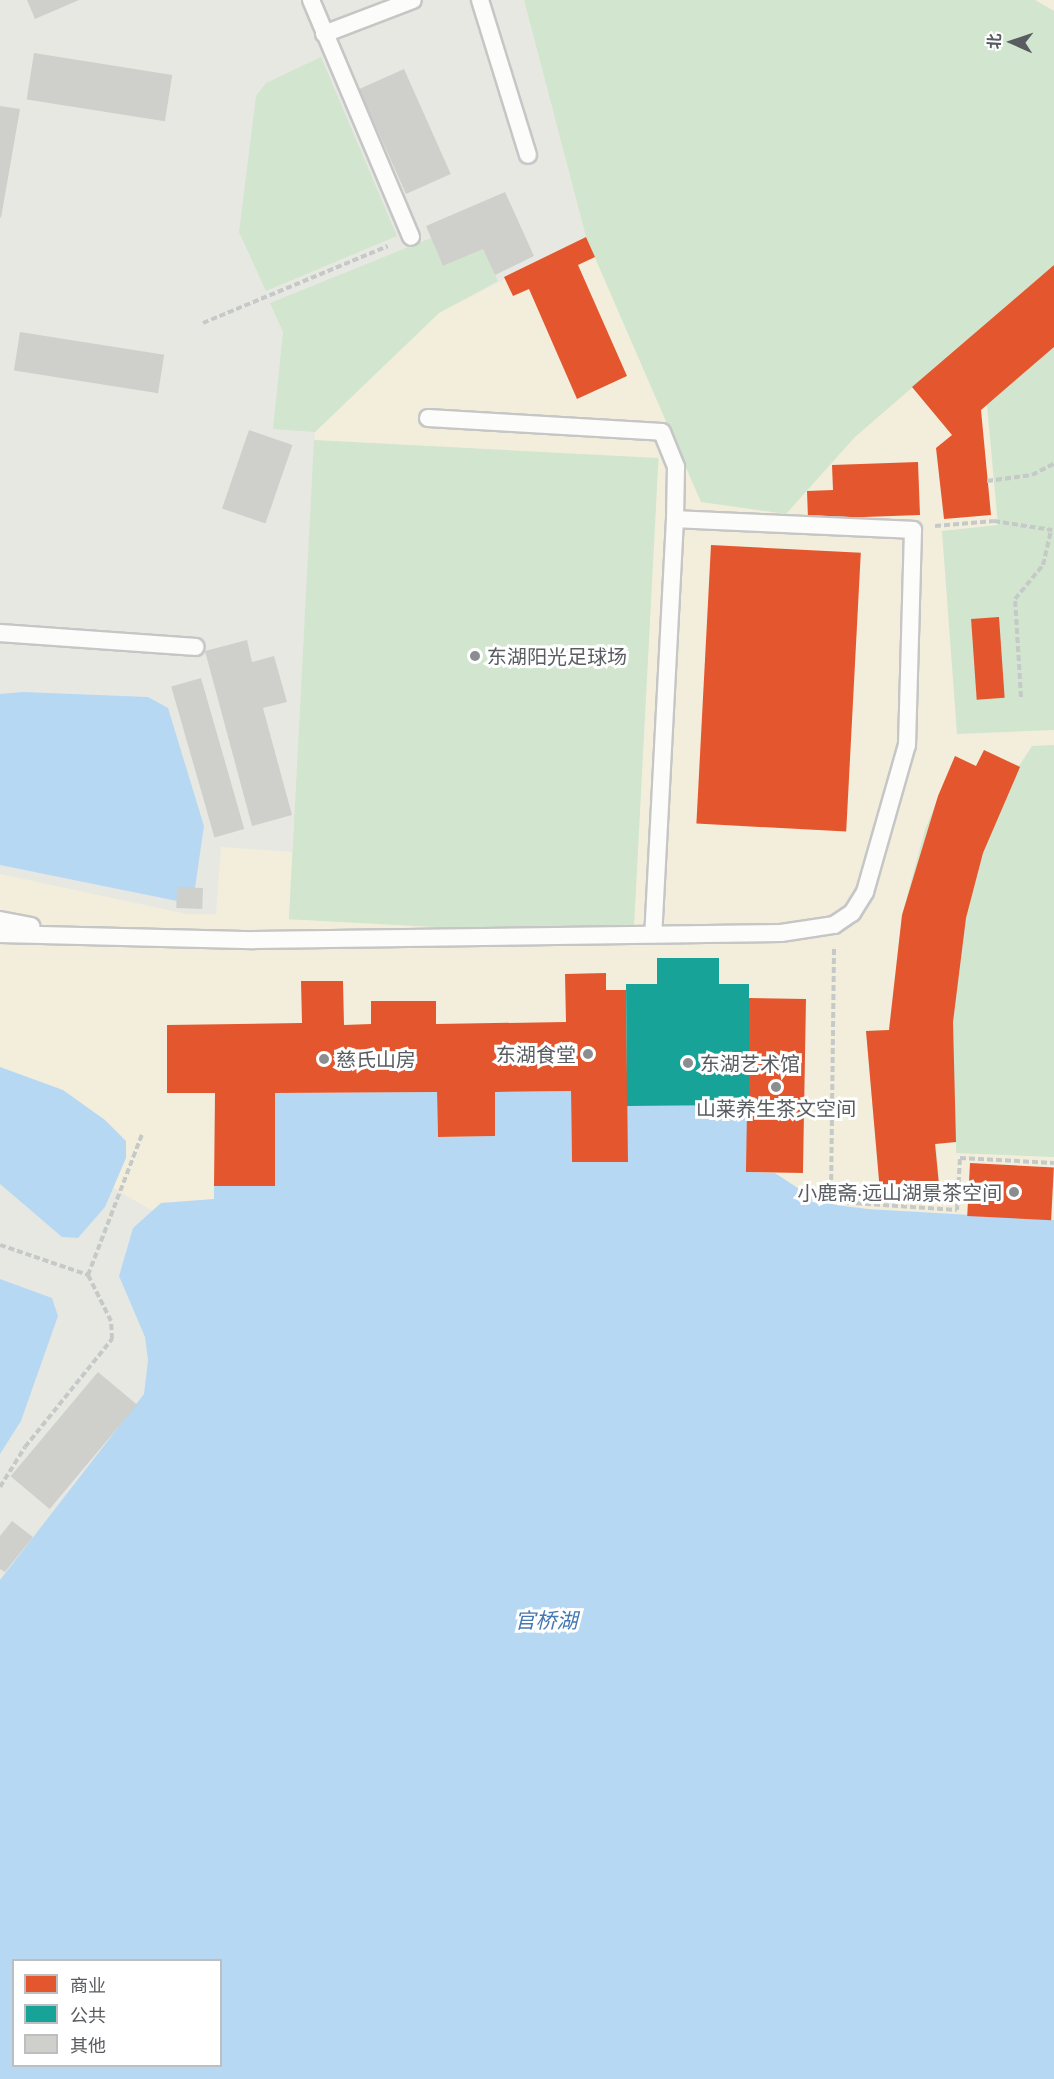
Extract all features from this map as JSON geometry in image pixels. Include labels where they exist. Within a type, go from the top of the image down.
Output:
[{"type":"lane","points":[[311,0],[411,237]]},
{"type":"lane","points":[[324,34],[413,0]]},
{"type":"lane","points":[[480,0],[528,155]]},
{"type":"lane","points":[[428,418],[662,432],[676,467],[653,933]]},
{"type":"lane","points":[[0,934],[61,933],[254,940],[781,933],[834,925],[852,913],[865,892],[907,745],[913,530],[675,519]]},
{"type":"lane","points":[[0,633],[195,647]]},
{"type":"lane","points":[[0,920],[61,933]]},
{"type":"path","points":[[203,323],[411,237]]},
{"type":"path","points":[[987,481],[1032,475],[1054,465]]},
{"type":"path","points":[[913,530],[994,521],[1053,530],[1043,565],[1015,599],[1021,697]]},
{"type":"path","points":[[834,925],[831,1195],[838,1202],[859,1205],[957,1210],[960,1158],[1054,1163]]},
{"type":"path","points":[[88,1275],[142,1134]]},
{"type":"path","points":[[0,1245],[88,1275],[111,1321],[112,1339],[25,1447],[0,1487]]},
{"type":"shaded area","points":[[524,0],[1054,0],[1054,1296],[224,1253],[0,1121],[0,874],[187,914],[216,914],[221,847],[292,852],[315,432],[439,313],[586,237]]},
{"type":"green space","points":[[524,0],[1035,0],[1054,11],[1054,265],[855,437],[786,514],[701,502],[586,237]]},
{"type":"green space","points":[[321,57],[397,236],[266,291],[239,232],[256,96],[266,83]]},
{"type":"green space","points":[[431,238],[443,266],[483,249],[498,281],[439,313],[315,432],[273,429],[283,332],[270,303]]},
{"type":"green space","points":[[1054,347],[1054,730],[957,734],[942,531],[998,525],[987,405]]},
{"type":"green space","name":"东湖阳光足球场","points":[[314,440],[659,458],[633,937],[289,919]]},
{"type":"green space","points":[[1054,745],[1054,1157],[956,1153],[956,1142],[936,1144],[940,1195],[881,1203],[866,1031],[889,1030],[902,915],[925,830],[955,756],[976,766],[984,750],[1019,766],[1032,746]]},
{"type":"water","points":[[23,692],[148,697],[168,708],[204,826],[195,888],[177,901],[0,865],[0,694]]},
{"type":"water","points":[[0,1067],[63,1090],[105,1120],[126,1141],[126,1158],[105,1207],[78,1238],[62,1237],[0,1184]]},
{"type":"water","name":"官桥湖","points":[[571,1091],[572,1162],[627,1161],[627,1106],[749,1105],[749,1172],[775,1173],[810,1196],[836,1205],[868,1209],[1054,1220],[1054,2079],[0,2079],[0,1580],[144,1394],[148,1360],[145,1337],[119,1276],[133,1228],[161,1203],[214,1199],[214,1186],[275,1185],[275,1093],[437,1092],[438,1137],[495,1136],[495,1092]]},
{"type":"water","points":[[0,1279],[52,1298],[58,1316],[21,1421],[0,1454]]},
{"type":"building: 商业","points":[[586,237],[595,257],[578,265],[627,376],[577,399],[529,289],[513,296],[504,277]]},
{"type":"building: 商业","points":[[1054,265],[1054,347],[981,410],[991,515],[944,519],[936,448],[952,435],[912,387]]},
{"type":"building: 商业","points":[[918,462],[920,515],[808,519],[807,491],[833,490],[832,465]]},
{"type":"building: 商业","points":[[711,545],[861,553],[846,831],[696,824]]},
{"type":"building: 商业","points":[[999,617],[1005,698],[977,700],[971,619]]},
{"type":"building: 商业","points":[[984,750],[1020,767],[983,853],[966,918],[953,1022],[956,1142],[935,1144],[940,1195],[881,1203],[866,1031],[889,1030],[902,915],[938,796],[955,756],[976,766]]},
{"type":"building: 商业","points":[[606,973],[606,990],[626,990],[628,1162],[572,1162],[571,1091],[495,1092],[495,1136],[438,1137],[437,1092],[275,1093],[275,1186],[214,1186],[215,1093],[167,1093],[167,1025],[302,1023],[301,981],[343,981],[344,1025],[371,1024],[371,1001],[436,1001],[436,1024],[566,1022],[565,974]]},
{"type":"building: 商业","points":[[749,998],[806,999],[803,1173],[746,1172]]},
{"type":"building: 商业","points":[[970,1163],[1054,1167],[1051,1220],[967,1216]]},
{"type":"building: 公共","name":"东湖艺术馆","points":[[657,958],[719,958],[719,984],[749,984],[749,1105],[627,1106],[626,984],[657,984]]},
{"type":"building: 其他","points":[[27,0],[79,0],[35,19]]},
{"type":"building: 其他","points":[[34,53],[172,75],[165,121],[27,99]]},
{"type":"building: 其他","points":[[404,69],[451,174],[406,194],[359,89]]},
{"type":"building: 其他","points":[[0,106],[20,109],[1,218],[0,217]]},
{"type":"building: 其他","points":[[505,192],[534,256],[495,275],[483,249],[443,266],[426,226]]},
{"type":"building: 其他","points":[[20,332],[164,355],[158,393],[14,371]]},
{"type":"building: 其他","points":[[249,430],[292,445],[265,523],[222,508]]},
{"type":"building: 其他","points":[[247,640],[252,662],[274,656],[287,702],[263,708],[292,815],[252,826],[205,651]]},
{"type":"building: 其他","points":[[201,678],[244,829],[214,837],[171,687]]},
{"type":"building: 其他","points":[[177,887],[203,888],[202,909],[176,908]]},
{"type":"building: 其他","points":[[98,1372],[137,1405],[50,1509],[11,1476]]},
{"type":"building: 其他","points":[[12,1521],[33,1537],[5,1572],[0,1569],[0,1536]]},
{"type":"place","name":"东湖阳光足球场","points":[[475,656]]},
{"type":"place","name":"东湖食堂","points":[[588,1054]]},
{"type":"place","name":"慈氏山房","points":[[324,1059]]},
{"type":"place","name":"东湖艺术馆","points":[[688,1063]]},
{"type":"place","name":"山莱养生茶文空间","points":[[776,1087]]},
{"type":"place","name":"小鹿斋·远山湖景茶空间","points":[[1014,1192]]}]
